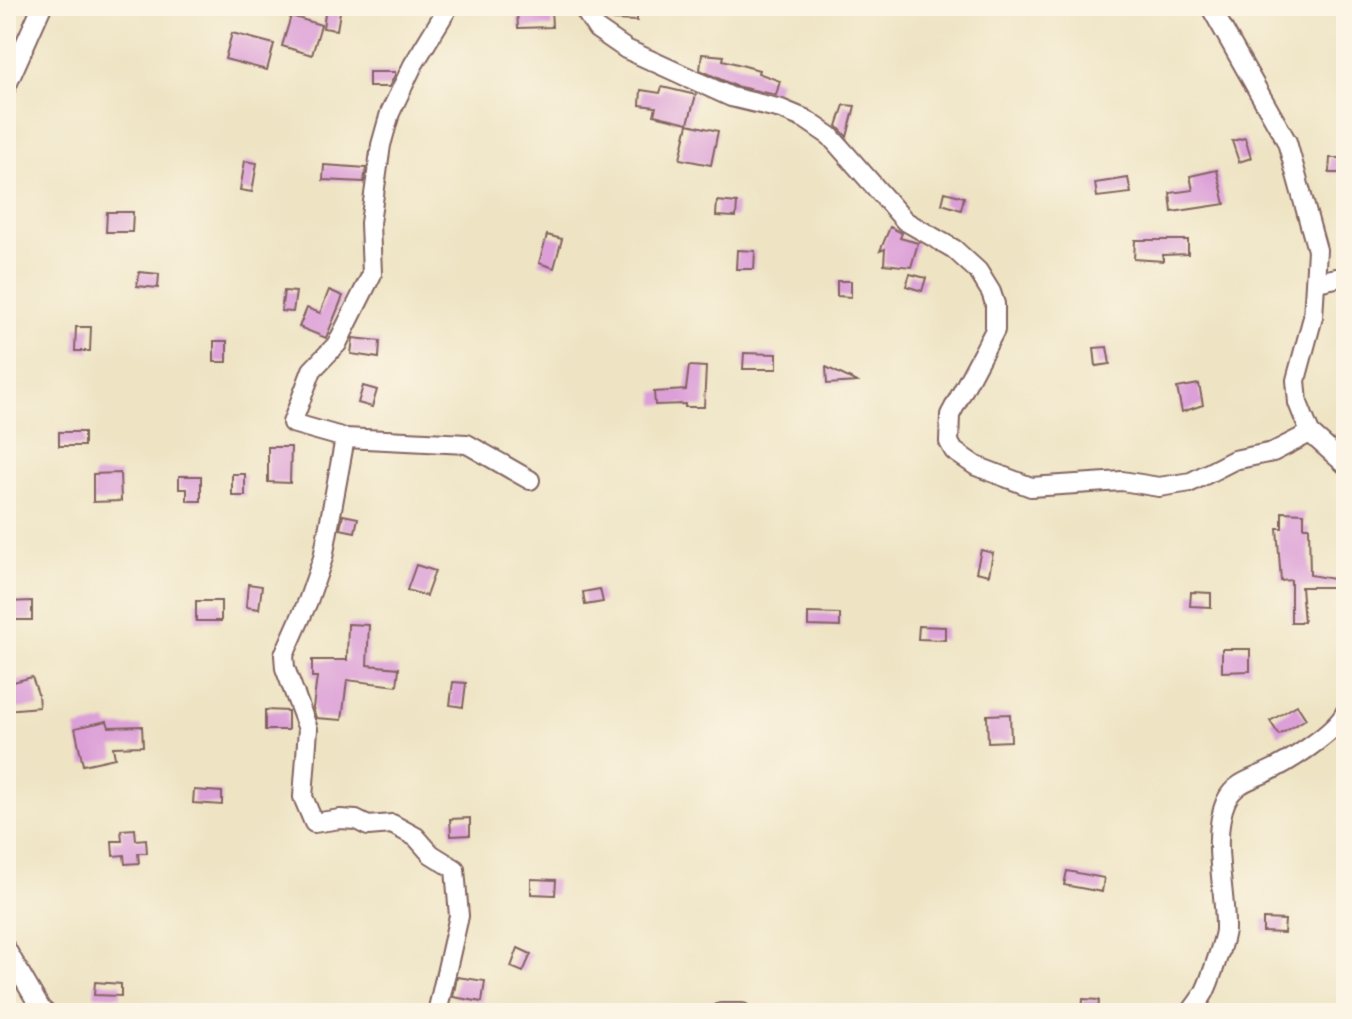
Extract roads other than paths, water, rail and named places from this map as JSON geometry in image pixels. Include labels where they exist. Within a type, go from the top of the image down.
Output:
[{"type":"street","points":[[6,87],[42,6]]},
{"type":"street","points":[[449,6],[413,65],[385,129],[370,223],[372,274],[337,344],[312,370],[292,423],[345,438],[467,444],[530,480]]},
{"type":"street","points":[[582,6],[597,29],[626,49],[731,97],[781,109],[817,127],[830,136],[905,221],[954,249],[978,271],[995,304],[995,330],[950,415],[948,425],[949,442],[954,451],[976,466],[1031,487],[1122,481],[1159,487],[1191,482],[1234,460],[1273,452],[1310,433]]},
{"type":"street","points":[[1210,6],[1287,142],[1317,250],[1313,317],[1296,380],[1298,403],[1310,433],[1346,465]]},
{"type":"street","points":[[1317,282],[1346,276]]},
{"type":"street","points":[[345,438],[323,558],[284,655],[285,668],[308,729],[303,797],[314,823],[340,819],[356,820],[368,826],[392,824],[416,837],[431,854],[455,869],[459,916],[437,1013]]},
{"type":"street","points":[[1190,1013],[1205,992],[1225,932],[1220,867],[1221,825],[1226,801],[1238,786],[1283,764],[1318,739],[1343,719],[1346,711]]},
{"type":"street","points":[[6,949],[46,1013]]},
{"type":"street","points":[[721,1013],[742,1013]]}]
